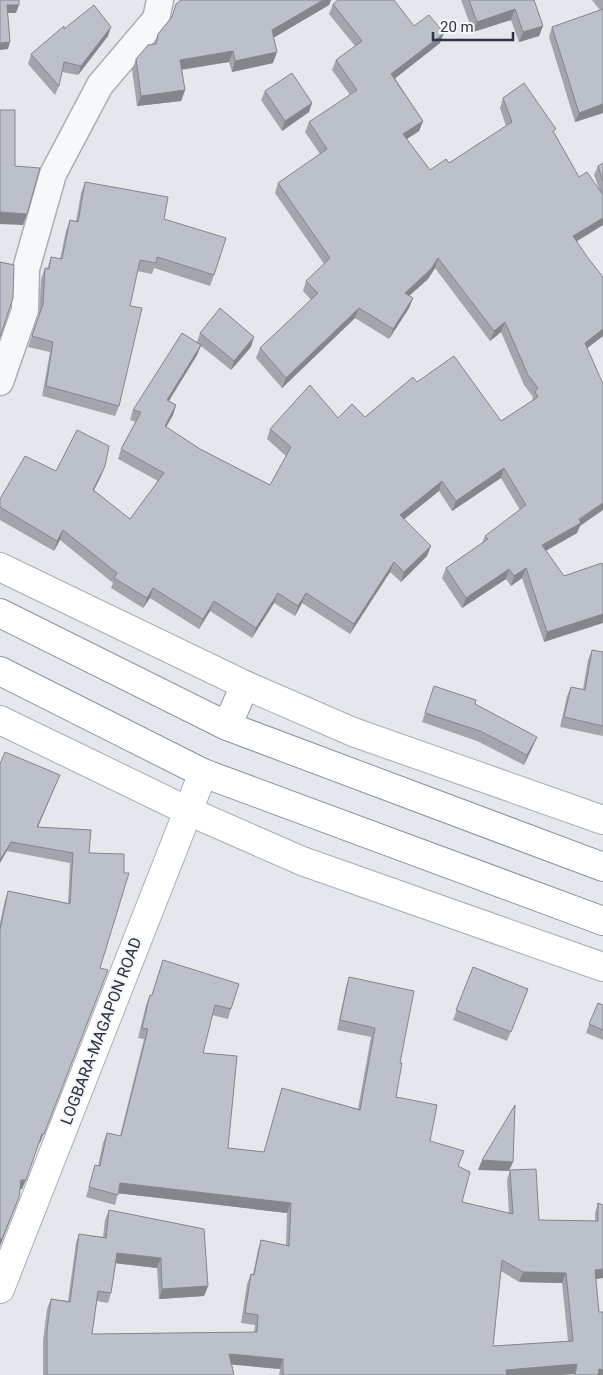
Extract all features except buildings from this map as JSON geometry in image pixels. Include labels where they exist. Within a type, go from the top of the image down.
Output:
[{"type":"main road","points":[[0,567],[246,685],[353,732],[603,820]]},
{"type":"main road","points":[[0,613],[227,726],[595,864]]},
{"type":"main road","points":[[0,671],[203,773],[603,921]]},
{"type":"main road","points":[[227,726],[246,685]]},
{"type":"main road","points":[[0,720],[188,811],[302,861],[603,967]]},
{"type":"main road","name":"LOGBARA-MAGAPON ROAD","points":[[0,1289],[203,773]]},
{"type":"street","points":[[0,382],[26,310],[26,268],[53,174],[100,85],[156,19],[160,0]]}]
